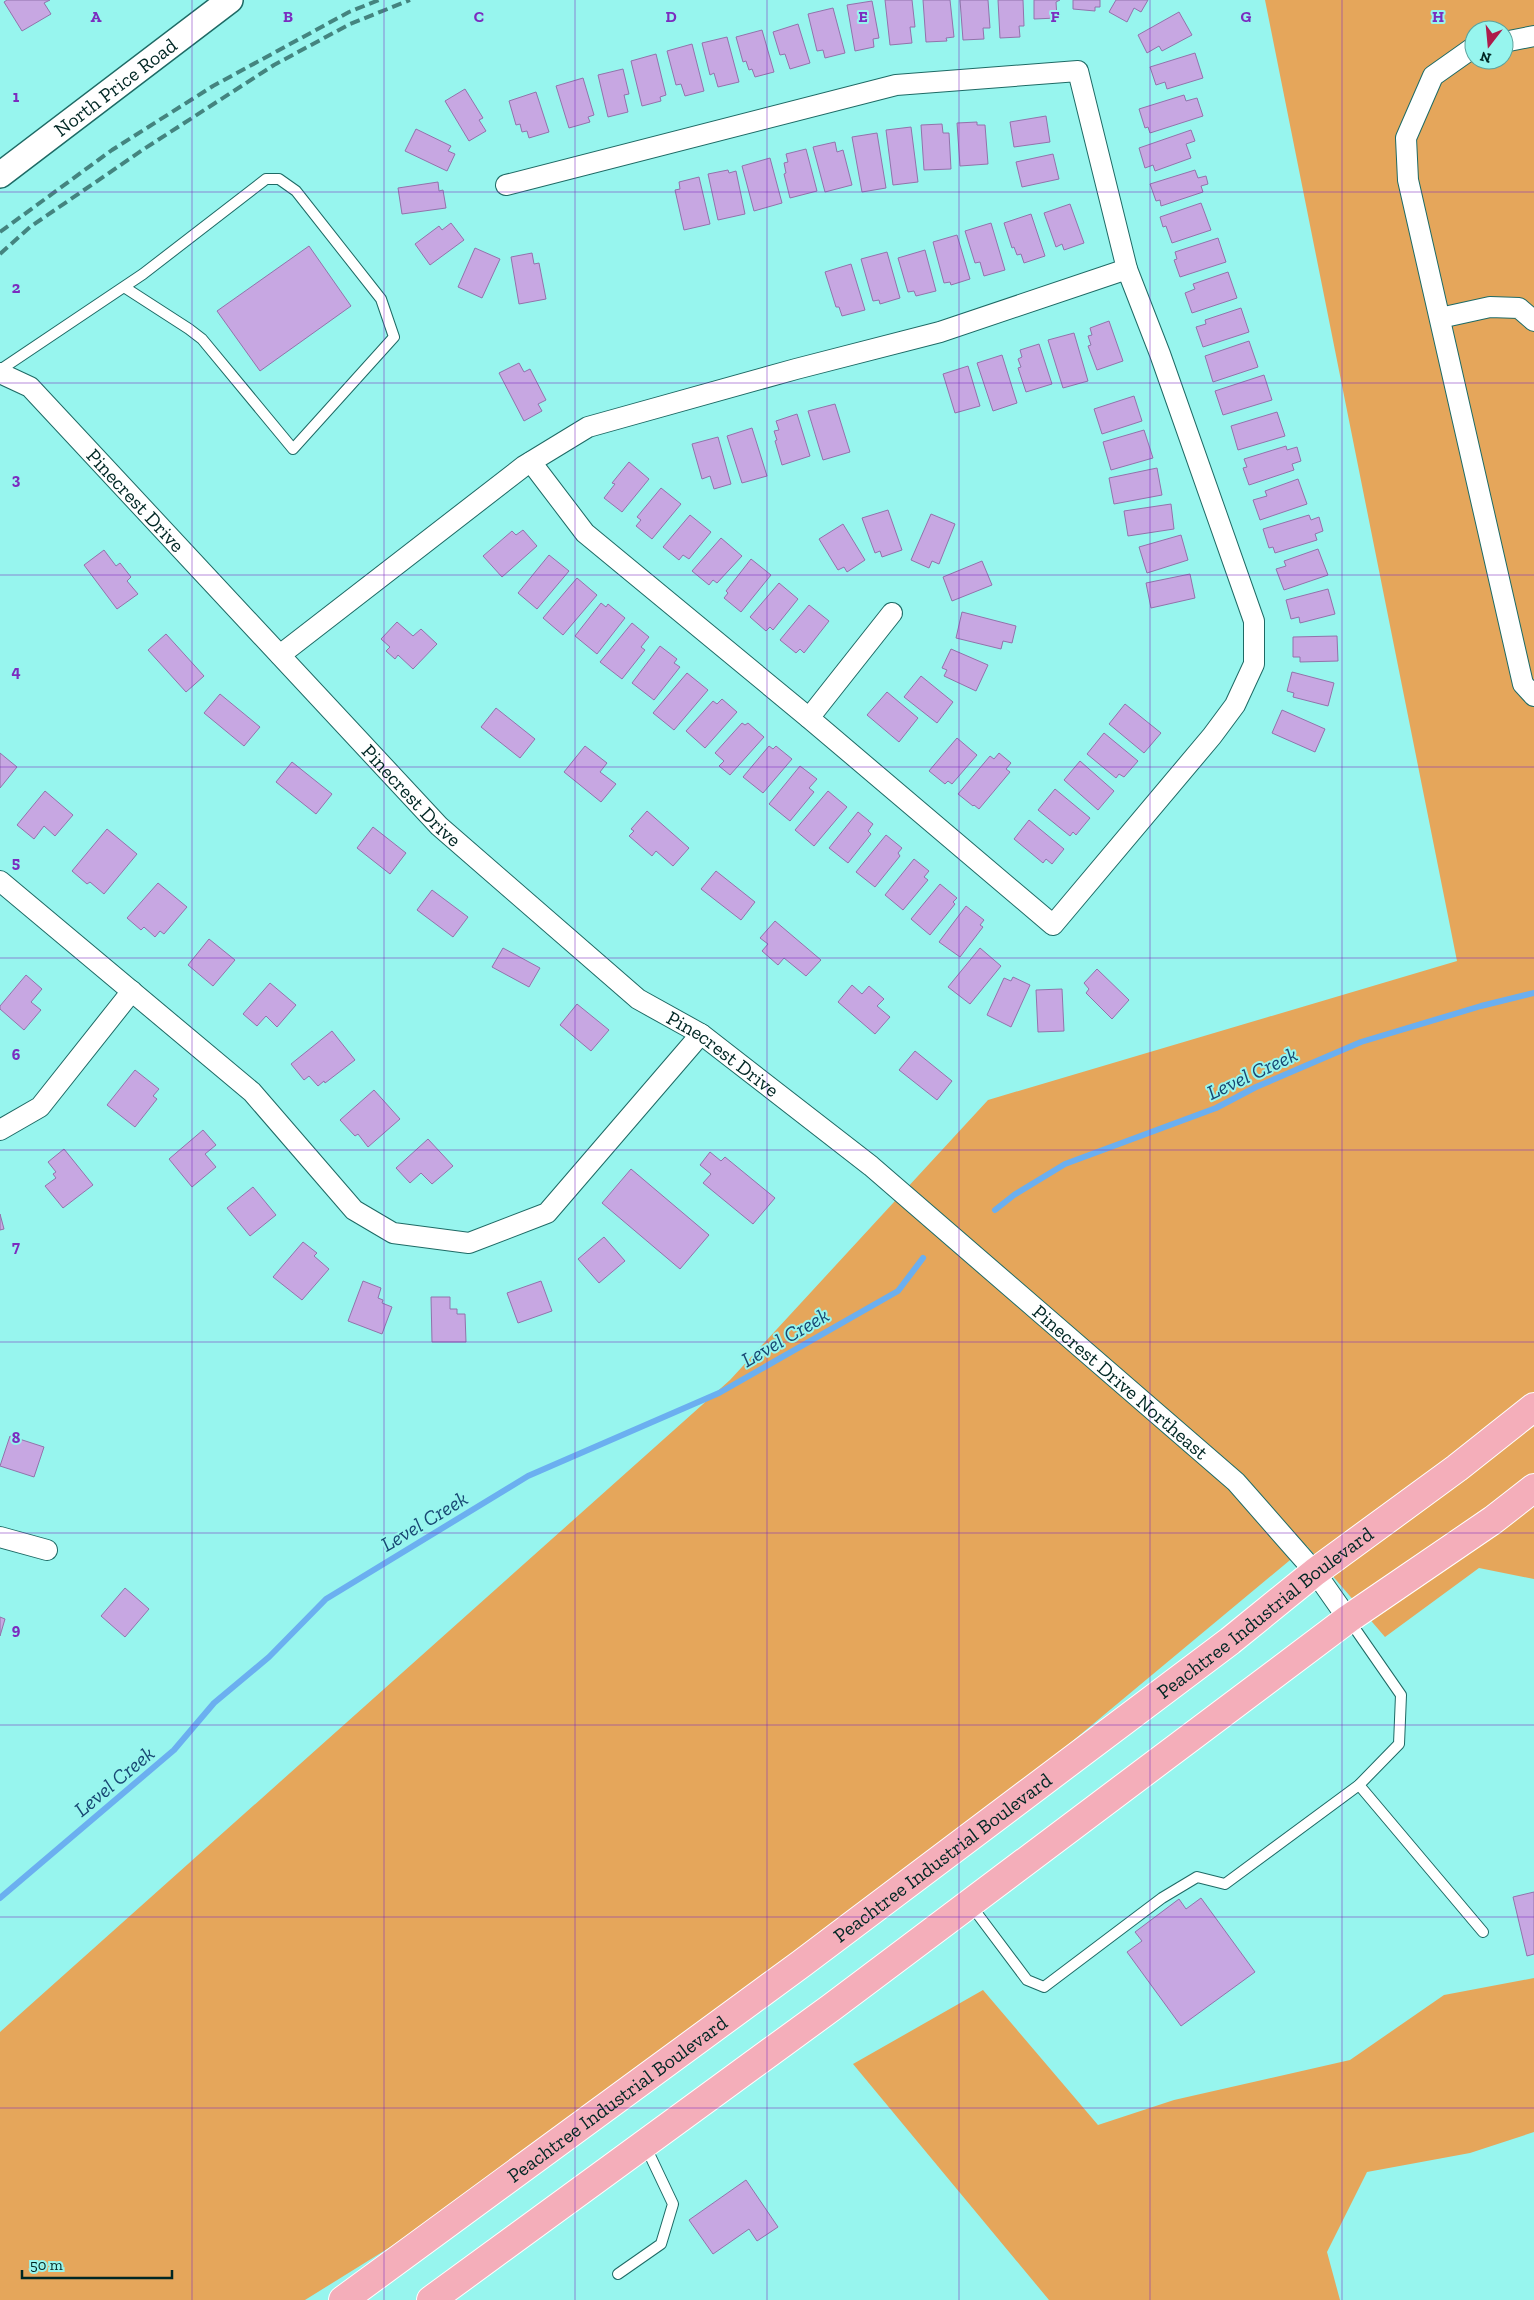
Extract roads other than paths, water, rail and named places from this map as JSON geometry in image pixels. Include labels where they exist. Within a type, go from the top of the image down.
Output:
[{"type":"highway","name":"Peachtree Industrial Boulevard","points":[[343,2300],[801,1964],[1230,1641],[1315,1572],[1457,1468],[1534,1407]]},
{"type":"highway","points":[[431,2300],[832,2008],[1348,1619],[1493,1520],[1534,1488]]},
{"type":"street","name":"North Price Road","points":[[0,175],[230,0]]},
{"type":"street","points":[[1514,40],[1534,36]]},
{"type":"street","points":[[1464,54],[1433,76],[1406,138],[1408,180],[1523,684],[1534,696]]},
{"type":"street","points":[[506,185],[896,86],[1078,71],[1127,269],[1160,354],[1254,621],[1254,664],[1235,705],[1212,736],[1053,925],[810,718],[585,532],[532,462]]},
{"type":"street","points":[[280,655],[532,462],[588,427],[796,368],[940,332],[1127,269]]},
{"type":"street","points":[[1440,318],[1490,308],[1519,308],[1534,321]]},
{"type":"street","name":"Pinecrest Drive","points":[[0,372],[30,387],[439,826],[638,999],[701,1034],[871,1166]]},
{"type":"street","points":[[810,718],[892,613]]},
{"type":"street","points":[[0,880],[252,1092],[354,1210],[393,1233],[469,1243],[547,1213],[701,1034]]},
{"type":"street","points":[[0,1130],[40,1107],[132,991]]},
{"type":"street","name":"Pinecrest Drive Northeast","points":[[871,1166],[1236,1482],[1315,1572],[1348,1619]]},
{"type":"street","points":[[0,1537],[48,1550]]},
{"type":"lane","points":[[0,372],[124,287],[266,179],[279,179],[296,191],[381,299],[394,337],[293,449],[202,339],[124,287]]},
{"type":"lane","points":[[970,1904],[1027,1980],[1044,1987],[1162,1898],[1197,1877],[1225,1884],[1359,1785],[1399,1744],[1401,1696],[1348,1619]]},
{"type":"lane","points":[[1359,1785],[1483,1932]]},
{"type":"lane","points":[[618,2274],[661,2244],[673,2204],[644,2144]]},
{"type":"waterway","name":"Level Creek","points":[[995,1210],[1014,1195],[1065,1164],[1216,1108],[1256,1087],[1361,1042],[1481,1006],[1534,993]]},
{"type":"waterway","name":"Level Creek","points":[[0,1898],[174,1750],[214,1703],[269,1657],[326,1599],[528,1476],[719,1393],[898,1291],[923,1258]]},
{"type":"railway","points":[[0,232],[112,150],[213,86],[349,12],[379,0]]},
{"type":"railway","points":[[0,254],[30,227],[144,149],[274,65],[350,24],[410,0]]}]
